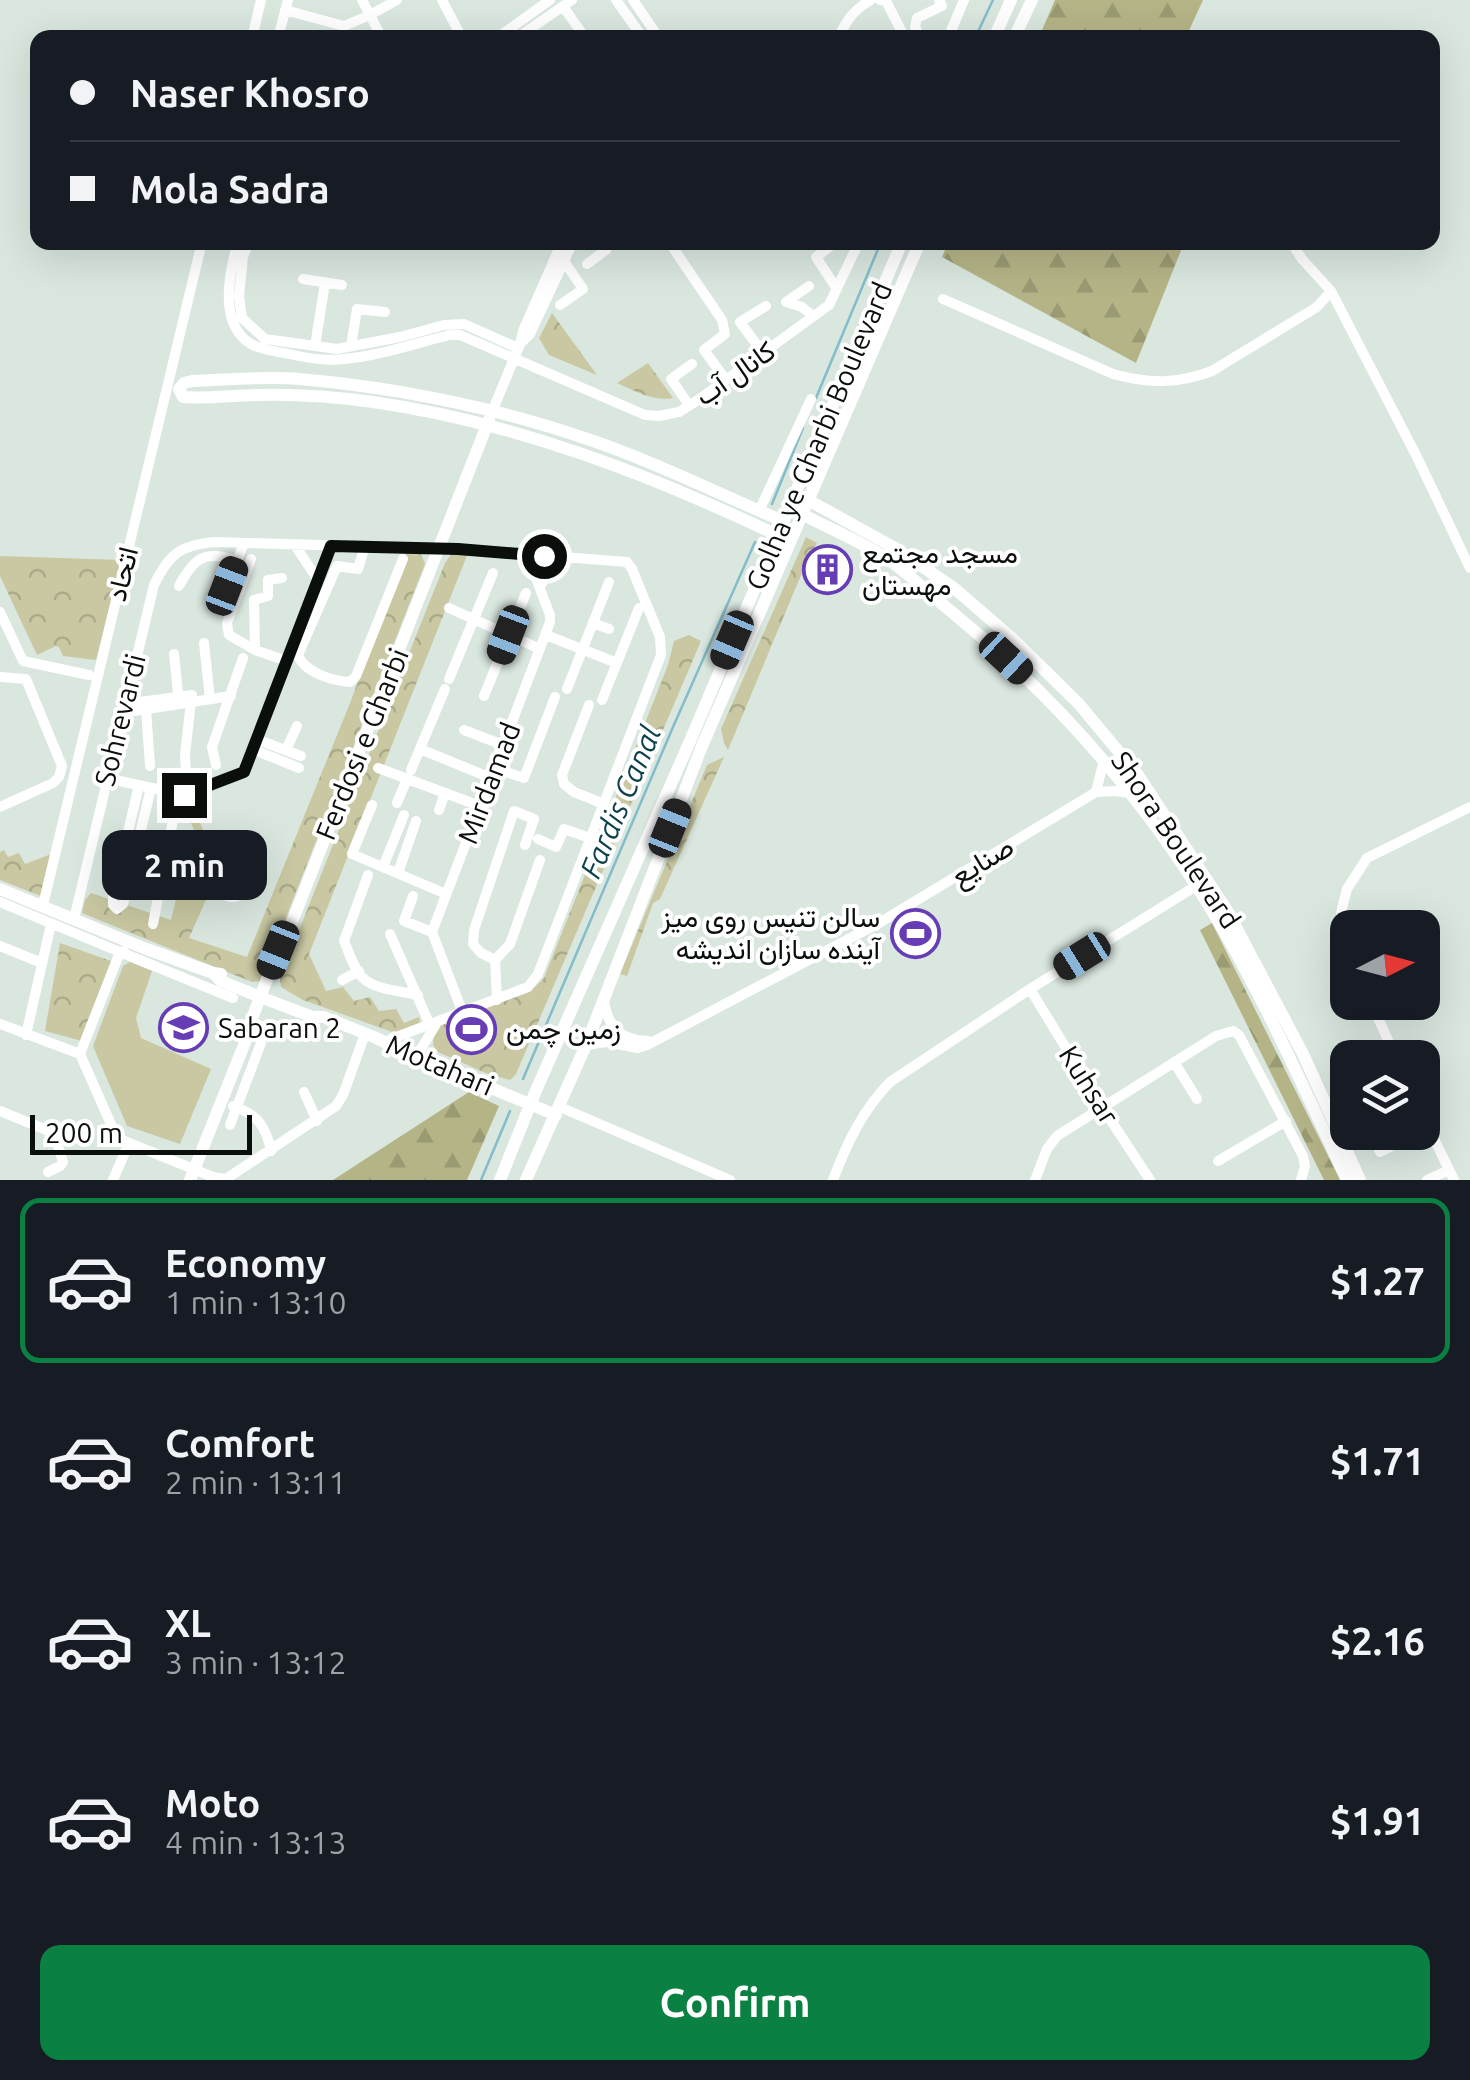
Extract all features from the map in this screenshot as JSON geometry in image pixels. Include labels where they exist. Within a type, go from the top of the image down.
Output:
[{"type":"main road","points":[[1018,30],[1032,0]]},
{"type":"main road","points":[[995,30],[1009,4]]},
{"type":"main road","name":"Golha ye Gharbi Boulevard","points":[[526,1180],[586,1045],[696,761],[777,535],[899,250]]},
{"type":"main road","name":"Golha ye Gharbi Boulevard","points":[[500,1180],[532,1099],[739,642],[802,514],[917,250]]},
{"type":"main road","points":[[490,418],[372,402],[260,395],[183,397],[179,389],[192,381],[296,379],[417,395],[490,418],[600,443],[688,477],[756,517],[777,535]]},
{"type":"main road","points":[[842,383],[854,382],[856,390]]},
{"type":"main road","name":"Ferdosi e Gharbi","points":[[192,1175],[490,418]]},
{"type":"main road","name":"Shora Boulevard","points":[[808,500],[896,548],[954,588],[1079,704],[1138,774],[1216,894],[1298,1045],[1330,1115]]},
{"type":"main road","name":"Shora Boulevard","points":[[802,514],[888,560],[1022,674],[1104,760],[1196,886],[1224,933],[1292,1062],[1346,1180]]},
{"type":"main road","points":[[756,517],[783,521]]},
{"type":"main road","name":"Motahari","points":[[0,889],[213,974],[222,981],[390,1042],[510,1095],[532,1099],[558,1111]]},
{"type":"main road","points":[[417,1054],[532,1099]]},
{"type":"main road","points":[[510,1095],[520,1106],[524,1121]]},
{"type":"main road","name":"Shora Boulevard","points":[[1346,1150],[1360,1180]]},
{"type":"street","points":[[254,30],[261,0]]},
{"type":"street","points":[[362,0],[378,30]]},
{"type":"street","points":[[280,30],[286,5],[344,26],[397,0]]},
{"type":"street","points":[[442,0],[458,30]]},
{"type":"street","points":[[508,30],[550,0]]},
{"type":"street","points":[[616,0],[637,30]]},
{"type":"street","points":[[633,0],[654,30]]},
{"type":"street","points":[[842,30],[856,8],[871,0]]},
{"type":"street","points":[[880,0],[886,1],[901,30]]},
{"type":"street","points":[[917,30],[917,18],[942,6],[939,0]]},
{"type":"street","points":[[529,30],[568,3],[580,30]]},
{"type":"street","points":[[951,30],[959,4]]},
{"type":"street","name":"اتحاد","points":[[42,906],[200,250]]},
{"type":"street","points":[[236,250],[230,312],[237,330],[250,344],[302,357],[339,360],[450,335],[518,350]]},
{"type":"street","points":[[246,250],[239,296],[242,318],[264,339],[338,348],[455,324],[473,326],[518,350]]},
{"type":"street","points":[[490,418],[558,250]]},
{"type":"street","points":[[518,350],[530,334],[569,250]]},
{"type":"street","points":[[587,264],[606,250]]},
{"type":"street","points":[[674,250],[722,320],[725,334],[704,350],[726,380]]},
{"type":"street","points":[[825,250],[816,257],[837,289]]},
{"type":"street","name":"کانال آب","points":[[518,350],[645,414],[679,412],[829,305],[855,250]]},
{"type":"street","points":[[1296,250],[1332,291],[1470,568]]},
{"type":"street","points":[[560,305],[583,289],[564,262]]},
{"type":"street","points":[[302,279],[342,285]]},
{"type":"street","points":[[315,346],[324,283]]},
{"type":"street","points":[[809,286],[786,302],[814,316]]},
{"type":"street","points":[[944,299],[1114,374],[1140,382],[1159,382],[1194,378],[1212,371],[1317,307],[1332,291]]},
{"type":"street","points":[[762,353],[740,322],[766,306]]},
{"type":"street","points":[[351,346],[356,309],[385,312]]},
{"type":"street","points":[[689,405],[671,379],[692,364]]},
{"type":"street","points":[[756,517],[810,399]]},
{"type":"street","points":[[227,586],[244,542]]},
{"type":"street","name":"Sohrevardi","points":[[74,918],[154,585],[167,560],[203,543],[440,548],[627,562],[662,646],[604,804]]},
{"type":"street","points":[[294,544],[318,580]]},
{"type":"street","points":[[106,778],[184,795],[244,772],[331,546]]},
{"type":"street","points":[[364,546],[358,569],[337,566],[298,655],[305,668],[342,682],[350,682],[356,676],[403,559]]},
{"type":"street","points":[[179,586],[200,559],[212,555],[237,561]]},
{"type":"street","name":"Mirdamad","points":[[432,932],[550,622],[527,555]]},
{"type":"street","points":[[540,586],[560,557]]},
{"type":"street","points":[[250,559],[228,623],[229,635],[286,661]]},
{"type":"street","points":[[397,803],[493,573]]},
{"type":"street","points":[[255,650],[254,600],[268,596],[268,580],[282,578]]},
{"type":"street","points":[[568,689],[610,582]]},
{"type":"street","points":[[484,696],[526,593]]},
{"type":"street","points":[[602,600],[618,607]]},
{"type":"street","points":[[449,608],[540,650]]},
{"type":"street","points":[[602,700],[639,608]]},
{"type":"street","points":[[0,612],[23,661],[22,677]]},
{"type":"street","points":[[593,624],[609,629]]},
{"type":"street","points":[[546,635],[617,663]]},
{"type":"street","points":[[204,642],[210,696]]},
{"type":"street","points":[[174,654],[183,701],[186,775]]},
{"type":"street","points":[[216,765],[212,748],[243,658]]},
{"type":"street","points":[[23,661],[89,675]]},
{"type":"street","points":[[0,677],[22,677],[31,686],[62,766],[53,783],[0,807]]},
{"type":"street","points":[[122,709],[146,709],[232,693]]},
{"type":"street","points":[[420,750],[492,773],[524,778],[555,697]]},
{"type":"street","points":[[122,709],[183,701]]},
{"type":"street","points":[[390,1042],[528,987],[538,974],[604,804],[574,792],[564,784],[562,774],[589,705]]},
{"type":"street","points":[[146,709],[150,766]]},
{"type":"street","points":[[286,750],[296,726]]},
{"type":"street","points":[[464,730],[503,745]]},
{"type":"street","points":[[254,744],[286,750],[300,762],[254,744]]},
{"type":"street","points":[[1104,760],[1096,792],[1131,794]]},
{"type":"street","points":[[378,768],[409,774],[480,806]]},
{"type":"street","points":[[146,786],[133,863],[123,904],[117,909],[113,896],[146,786]]},
{"type":"street","name":"صنایع","points":[[654,1041],[879,924],[1096,792]]},
{"type":"street","points":[[438,810],[445,793]]},
{"type":"street","points":[[152,924],[178,794]]},
{"type":"street","points":[[372,805],[352,854],[446,894]]},
{"type":"street","points":[[1342,910],[1347,890],[1367,858],[1470,808]]},
{"type":"street","points":[[494,960],[473,944],[474,930],[514,812],[534,819],[525,845]]},
{"type":"street","points":[[383,867],[404,815]]},
{"type":"street","points":[[398,873],[416,821]]},
{"type":"street","points":[[538,839],[556,847],[564,829],[590,838]]},
{"type":"street","points":[[496,1000],[494,960],[510,944],[540,860]]},
{"type":"street","points":[[133,863],[163,870]]},
{"type":"street","points":[[368,875],[344,941],[361,977],[374,985],[418,995]]},
{"type":"street","points":[[833,1180],[860,1119],[890,1082],[1030,988],[1196,886]]},
{"type":"street","points":[[413,896],[404,921],[432,932],[462,1011]]},
{"type":"street","points":[[0,902],[233,998]]},
{"type":"street","points":[[26,1034],[51,924]]},
{"type":"street","points":[[390,934],[434,1022]]},
{"type":"street","points":[[0,946],[42,964]]},
{"type":"street","points":[[120,952],[144,948]]},
{"type":"street","points":[[80,1054],[120,952]]},
{"type":"street","points":[[342,980],[358,972]]},
{"type":"street","name":"Kuhsar","points":[[1030,988],[1150,1180]]},
{"type":"street","points":[[604,996],[606,1016],[620,1034],[633,1040],[654,1041]]},
{"type":"street","points":[[417,1054],[434,1022]]},
{"type":"street","points":[[0,1024],[80,1054],[118,1138],[192,1175],[226,1179],[336,1106],[370,1036]]},
{"type":"street","points":[[1035,1180],[1052,1142],[1216,1036],[1233,1031],[1240,1035],[1303,1156],[1305,1166],[1300,1180]]},
{"type":"street","points":[[586,1045],[606,1042],[638,1048],[654,1041]]},
{"type":"street","points":[[230,1125],[262,1042]]},
{"type":"street","points":[[1174,1062],[1197,1099]]},
{"type":"street","points":[[304,1092],[317,1120]]},
{"type":"street","points":[[220,1104],[237,1107],[259,1119],[271,1150]]},
{"type":"street","points":[[1325,1104],[1330,1104]]},
{"type":"street","points":[[0,1110],[54,1133],[63,1162],[48,1172]]},
{"type":"street","points":[[558,1111],[730,1180]]},
{"type":"street","points":[[1218,1161],[1286,1121]]},
{"type":"street","points":[[113,1180],[129,1142]]},
{"type":"street","points":[[1427,1180],[1451,1177],[1439,1150]]},
{"type":"green space","points":[[1055,0],[1203,0],[1189,30],[1042,30]]},
{"type":"green space","points":[[945,250],[1181,250],[1136,363],[942,257]]},
{"type":"green space","points":[[552,313],[597,375],[549,355],[539,338]]},
{"type":"green space","points":[[648,363],[673,398],[652,397],[617,383]]},
{"type":"green space","points":[[806,537],[817,543],[728,750],[721,729]]},
{"type":"green space","points":[[406,553],[421,554],[425,564],[261,981],[252,982],[82,913],[91,893],[171,920],[178,891],[192,892],[204,852],[182,803],[189,796],[218,866],[189,938],[247,957]]},
{"type":"green space","points":[[452,553],[468,553],[309,954],[326,991],[343,987],[354,1001],[370,997],[379,1011],[396,1009],[404,1023],[419,1017],[420,1023],[395,1033],[303,1000],[281,987],[280,978]]},
{"type":"green space","points":[[0,556],[121,560],[96,660],[63,656],[56,646],[37,655],[0,576]]},
{"type":"green space","points":[[689,635],[701,641],[516,1074],[510,1080],[488,1074],[438,1052],[433,1045],[434,1032],[442,1024],[535,987],[544,978],[668,665],[674,641]]},
{"type":"green space","points":[[724,757],[660,899],[653,903],[627,976],[620,974],[707,765]]},
{"type":"green space","points":[[4,850],[8,857],[19,853],[25,864],[54,853],[41,896],[0,880],[0,852]]},
{"type":"green space","points":[[1212,923],[1340,1180],[1324,1180],[1200,930]]},
{"type":"green space","points":[[60,943],[111,961],[82,1041],[45,1031]]},
{"type":"green space","points":[[130,962],[152,971],[136,1018],[141,1038],[211,1069],[180,1144],[127,1126],[93,1046],[123,966]]},
{"type":"green space","name":"زمین چمن","points":[[488,1010],[496,1030],[453,1049],[446,1028]]},
{"type":"green space","points":[[469,1092],[499,1106],[467,1180],[333,1180]]},
{"type":"waterway","name":"Fardis Canal","points":[[979,30],[993,0]]},
{"type":"waterway","name":"Fardis Canal","points":[[816,398],[878,250]]},
{"type":"waterway","name":"Fardis Canal","points":[[772,504],[803,428]]},
{"type":"waterway","name":"Fardis Canal","points":[[523,1079],[755,542]]},
{"type":"waterway","name":"Fardis Canal","points":[[481,1180],[510,1111]]},
{"type":"place","name":"مسجد مجتمع مهستان","points":[[827,569]]},
{"type":"place","name":"سالن تنیس روی میز آینده سازان اندیشه","points":[[915,933]]},
{"type":"place","name":"Sabaran 2","points":[[183,1028]]},
{"type":"place","name":"زمین چمن","points":[[471,1029]]},
{"type":"route","points":[[184,795],[244,772],[331,546],[544,556]]}]
